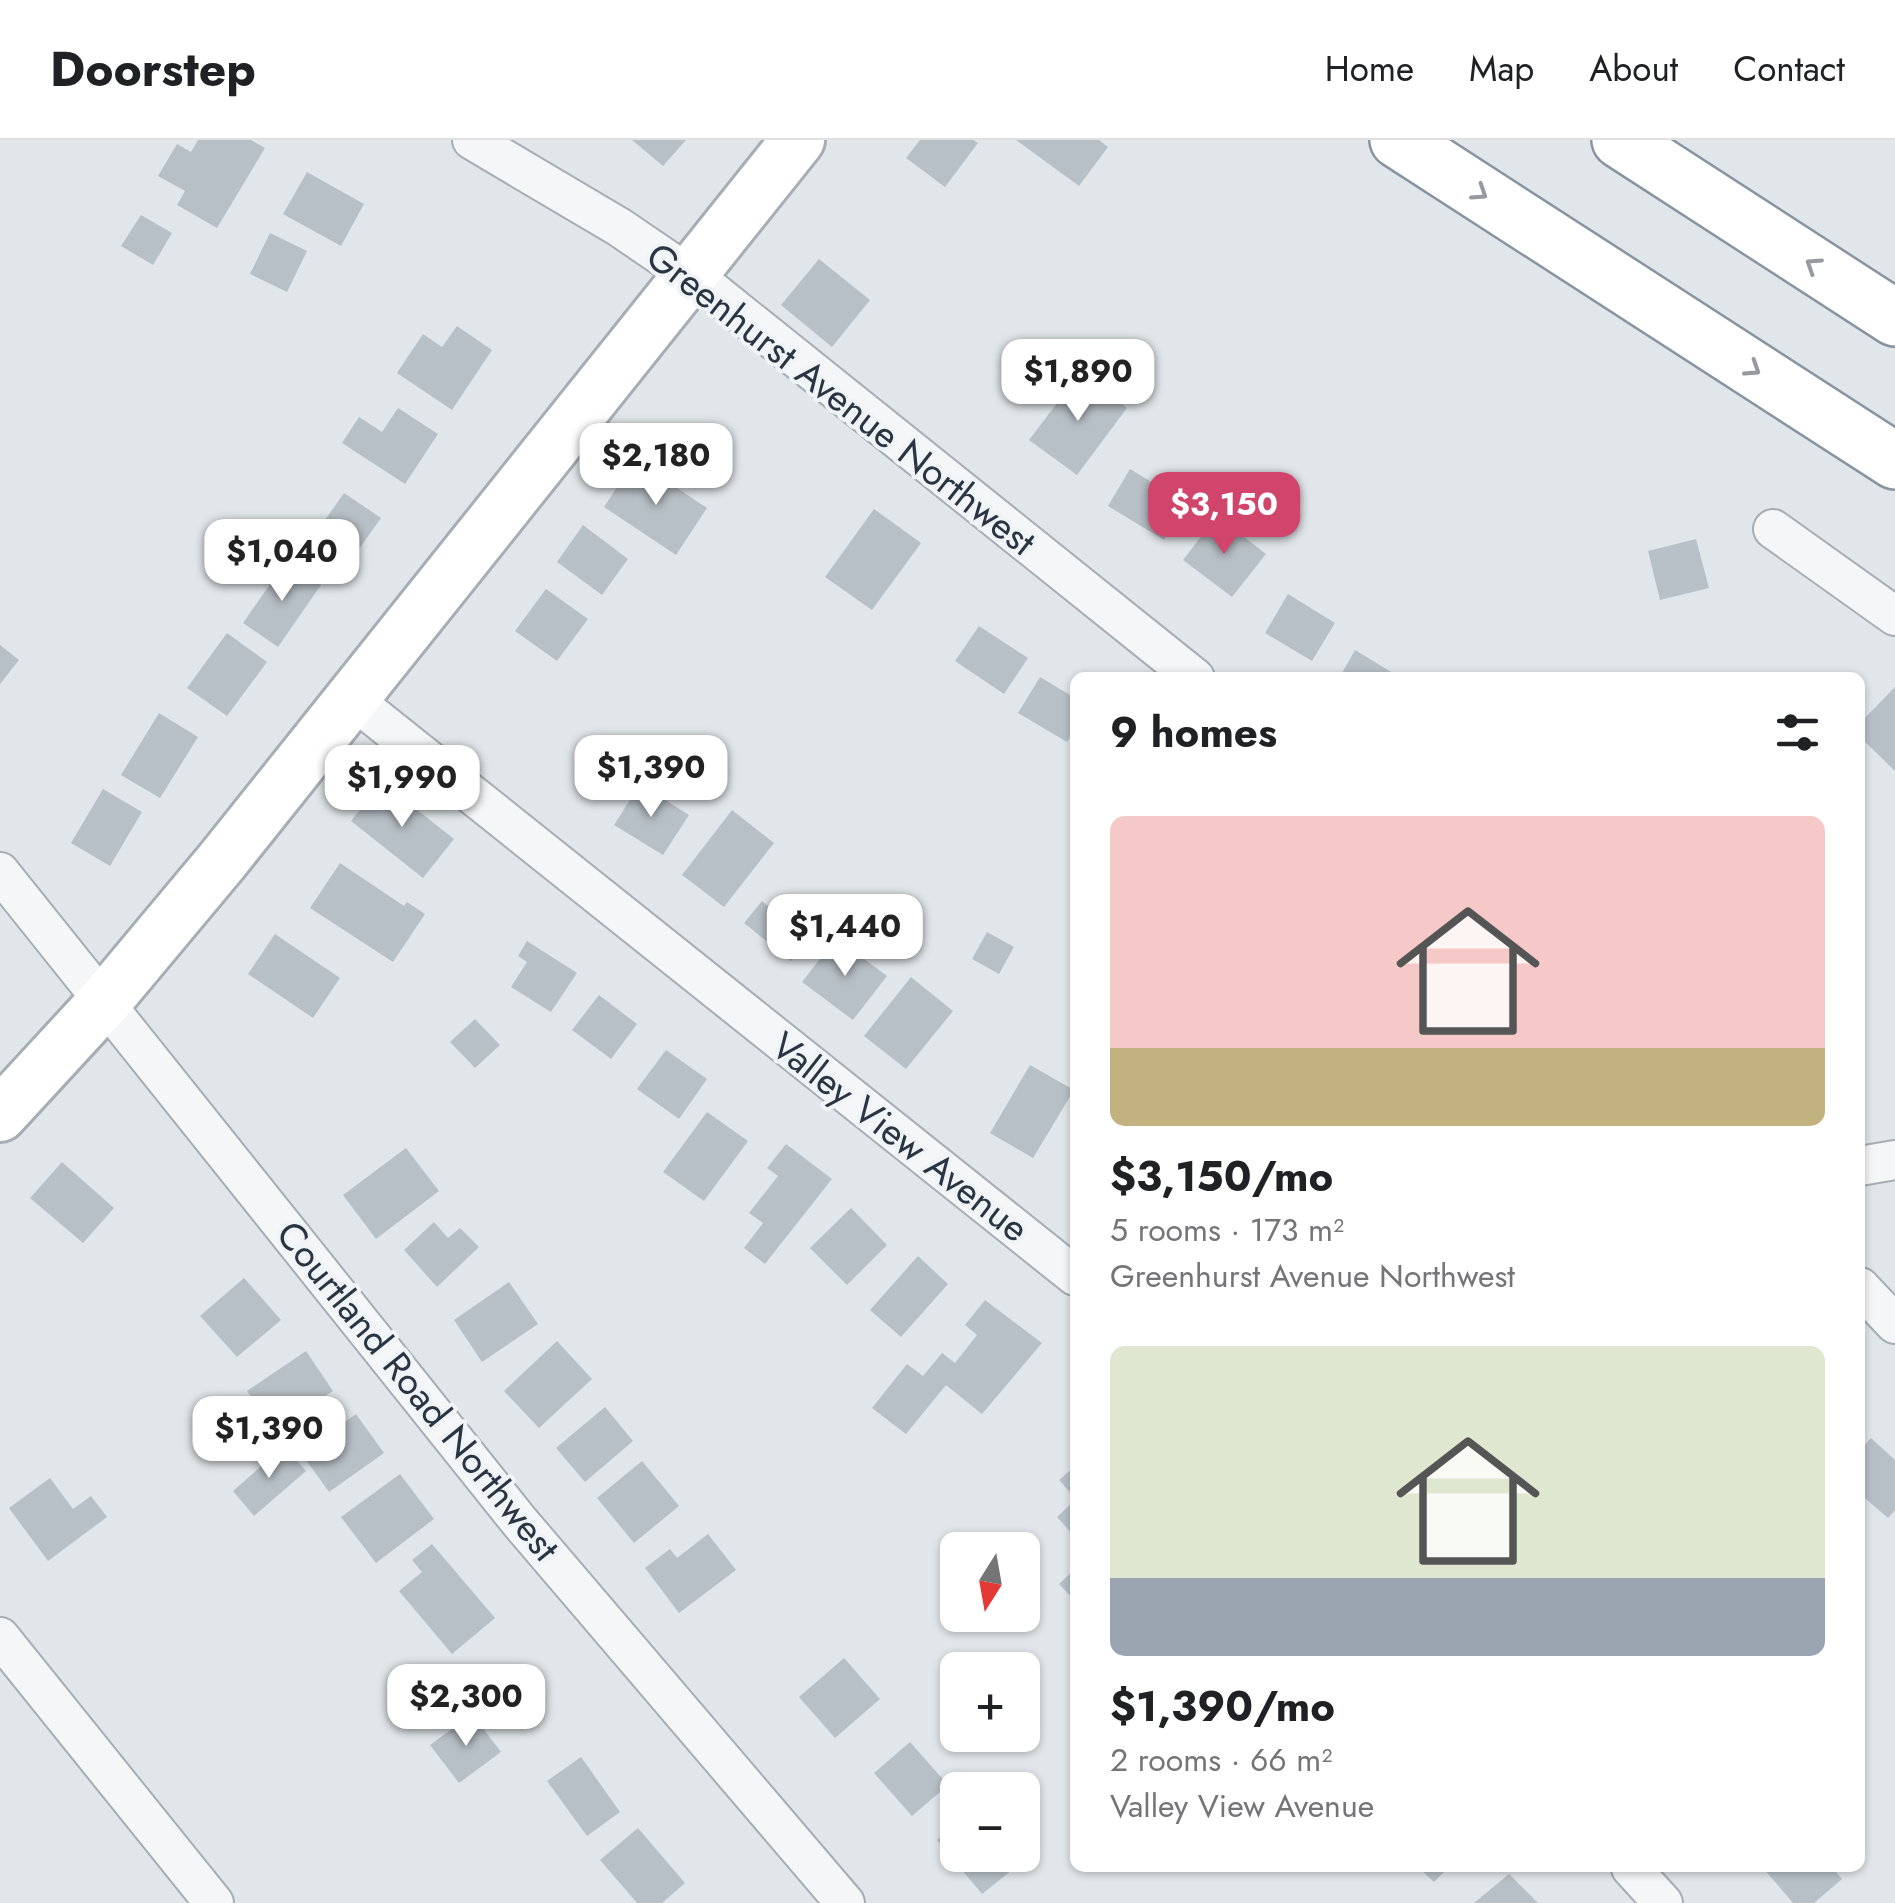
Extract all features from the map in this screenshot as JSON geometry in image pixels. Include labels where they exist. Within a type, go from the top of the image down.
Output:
[{"type":"highway","points":[[1398,140],[1895,462]]},
{"type":"highway","points":[[1620,140],[1895,318]]},
{"type":"main road","points":[[0,1116],[106,1001],[798,140]]},
{"type":"street","name":"Greenhurst Avenue Northwest","points":[[472,140],[620,227],[690,275],[1188,672]]},
{"type":"street","points":[[1773,529],[1895,616]]},
{"type":"street","name":"Valley View Avenue","points":[[351,698],[1070,1272]]},
{"type":"street","name":"Courtland Road Northwest","points":[[0,872],[518,1522],[845,1903]]},
{"type":"street","points":[[1865,1165],[1895,1160]]},
{"type":"street","points":[[1865,1292],[1895,1324]]},
{"type":"street","points":[[0,1638],[214,1903]]},
{"type":"street","points":[[1635,1872],[1663,1903]]},
{"type":"building","points":[[198,140],[251,140],[265,148],[217,228],[177,205],[185,191],[158,176],[177,144],[191,152]]},
{"type":"building","points":[[632,140],[686,140],[663,166]]},
{"type":"building","points":[[920,140],[978,143],[945,187],[906,158]]},
{"type":"building","points":[[1016,140],[1099,140],[1108,147],[1079,186]]},
{"type":"building","points":[[307,172],[364,204],[341,246],[283,214]]},
{"type":"building","points":[[141,215],[172,233],[153,265],[121,246]]},
{"type":"building","points":[[270,233],[307,251],[287,292],[250,274]]},
{"type":"building","points":[[819,259],[870,300],[832,347],[781,305]]},
{"type":"building","points":[[457,326],[492,350],[452,410],[397,373],[423,334],[442,347]]},
{"type":"building","points":[[1080,373],[1127,408],[1077,475],[1029,440]]},
{"type":"building","points":[[398,408],[438,434],[405,484],[342,443],[359,417],[382,432]]},
{"type":"building","points":[[635,460],[707,508],[676,555],[604,507]]},
{"type":"building","points":[[1130,469],[1186,503],[1164,540],[1108,506]]},
{"type":"building","points":[[344,493],[381,518],[344,570],[308,544]]},
{"type":"building","points":[[874,509],[921,543],[872,610],[825,577]]},
{"type":"building","points":[[1217,516],[1266,554],[1232,597],[1183,560]]},
{"type":"building","points":[[583,525],[628,559],[602,595],[557,562]]},
{"type":"building","points":[[1696,539],[1709,588],[1660,600],[1648,551]]},
{"type":"building","points":[[286,561],[321,585],[278,647],[243,623]]},
{"type":"building","points":[[546,589],[588,619],[557,661],[515,631]]},
{"type":"building","points":[[1288,594],[1335,623],[1312,661],[1265,633]]},
{"type":"building","points":[[979,626],[1028,658],[1004,694],[955,661]]},
{"type":"building","points":[[227,633],[267,662],[227,716],[187,688]]},
{"type":"building","points":[[0,645],[19,660],[0,684]]},
{"type":"building","points":[[1355,650],[1391,672],[1342,672]]},
{"type":"building","points":[[1040,677],[1070,695],[1070,738],[1067,742],[1018,713]]},
{"type":"building","points":[[1895,687],[1895,771],[1865,742],[1865,718]]},
{"type":"building","points":[[159,713],[198,737],[160,798],[121,775]]},
{"type":"building","points":[[382,782],[454,839],[423,878],[351,821]]},
{"type":"building","points":[[640,784],[689,815],[663,855],[614,825]]},
{"type":"building","points":[[103,789],[142,812],[110,866],[71,843]]},
{"type":"building","points":[[732,810],[774,843],[724,907],[682,875]]},
{"type":"building","points":[[340,863],[404,906],[407,902],[425,914],[393,962],[310,908]]},
{"type":"building","points":[[786,896],[821,923],[791,961],[744,923],[762,901],[774,911]]},
{"type":"building","points":[[987,932],[1014,947],[999,974],[972,959]]},
{"type":"building","points":[[275,934],[340,978],[313,1018],[248,974]]},
{"type":"building","points":[[836,938],[887,976],[853,1020],[802,982]]},
{"type":"building","points":[[527,941],[577,973],[551,1012],[511,987],[527,962],[518,956]]},
{"type":"building","points":[[911,977],[953,1011],[906,1069],[864,1036]]},
{"type":"building","points":[[599,995],[637,1024],[611,1059],[572,1030]]},
{"type":"building","points":[[475,1019],[500,1045],[475,1068],[450,1042]]},
{"type":"building","points":[[666,1050],[707,1079],[679,1119],[637,1089]]},
{"type":"building","points":[[1030,1065],[1070,1088],[1070,1097],[1033,1158],[990,1133]]},
{"type":"building","points":[[707,1112],[748,1141],[704,1201],[663,1172]]},
{"type":"building","points":[[786,1144],[832,1179],[765,1264],[744,1248],[763,1223],[749,1213],[778,1176],[767,1168]]},
{"type":"building","points":[[406,1148],[439,1191],[376,1239],[343,1195]]},
{"type":"building","points":[[62,1162],[114,1208],[83,1243],[30,1198]]},
{"type":"building","points":[[851,1208],[887,1245],[847,1285],[810,1248]]},
{"type":"building","points":[[434,1222],[448,1238],[460,1228],[479,1247],[437,1287],[404,1250]]},
{"type":"building","points":[[918,1256],[948,1284],[901,1337],[870,1310]]},
{"type":"building","points":[[244,1278],[281,1320],[237,1357],[200,1316]]},
{"type":"building","points":[[509,1282],[538,1324],[482,1362],[454,1320]]},
{"type":"building","points":[[985,1300],[1042,1343],[982,1414],[946,1385],[906,1434],[872,1408],[907,1364],[923,1376],[942,1353],[955,1363],[977,1335],[965,1325]]},
{"type":"building","points":[[557,1341],[592,1379],[539,1428],[504,1391]]},
{"type":"building","points":[[306,1351],[333,1391],[274,1430],[247,1391]]},
{"type":"building","points":[[605,1407],[633,1441],[585,1482],[556,1448]]},
{"type":"building","points":[[356,1414],[384,1453],[329,1492],[301,1453]]},
{"type":"building","points":[[1871,1438],[1895,1460],[1895,1510],[1888,1518],[1865,1498],[1865,1445]]},
{"type":"building","points":[[284,1446],[306,1471],[254,1516],[233,1491]]},
{"type":"building","points":[[642,1461],[679,1506],[634,1543],[597,1498]]},
{"type":"building","points":[[1070,1470],[1070,1492],[1059,1480]]},
{"type":"building","points":[[400,1474],[434,1519],[376,1563],[341,1517]]},
{"type":"building","points":[[50,1478],[73,1509],[91,1496],[107,1517],[48,1561],[9,1508]]},
{"type":"building","points":[[1070,1505],[1070,1531],[1057,1517]]},
{"type":"building","points":[[708,1534],[736,1570],[679,1613],[645,1568],[670,1549],[677,1558]]},
{"type":"building","points":[[432,1544],[495,1618],[452,1654],[399,1591],[422,1572],[412,1560]]},
{"type":"building","points":[[1070,1574],[1070,1596],[1059,1584]]},
{"type":"building","points":[[844,1658],[880,1699],[835,1738],[799,1697]]},
{"type":"building","points":[[472,1714],[501,1752],[459,1783],[430,1745]]},
{"type":"building","points":[[910,1742],[940,1776],[940,1792],[912,1816],[874,1773]]},
{"type":"building","points":[[581,1757],[620,1812],[587,1836],[547,1781]]},
{"type":"building","points":[[638,1828],[685,1883],[662,1903],[637,1903],[600,1860]]},
{"type":"building","points":[[964,1872],[1010,1872],[982,1894]]},
{"type":"building","points":[[1423,1872],[1444,1872],[1434,1882]]},
{"type":"building","points":[[1766,1872],[1836,1872],[1842,1879],[1814,1903],[1793,1903]]},
{"type":"building","points":[[1509,1874],[1538,1903],[1474,1903]]}]
